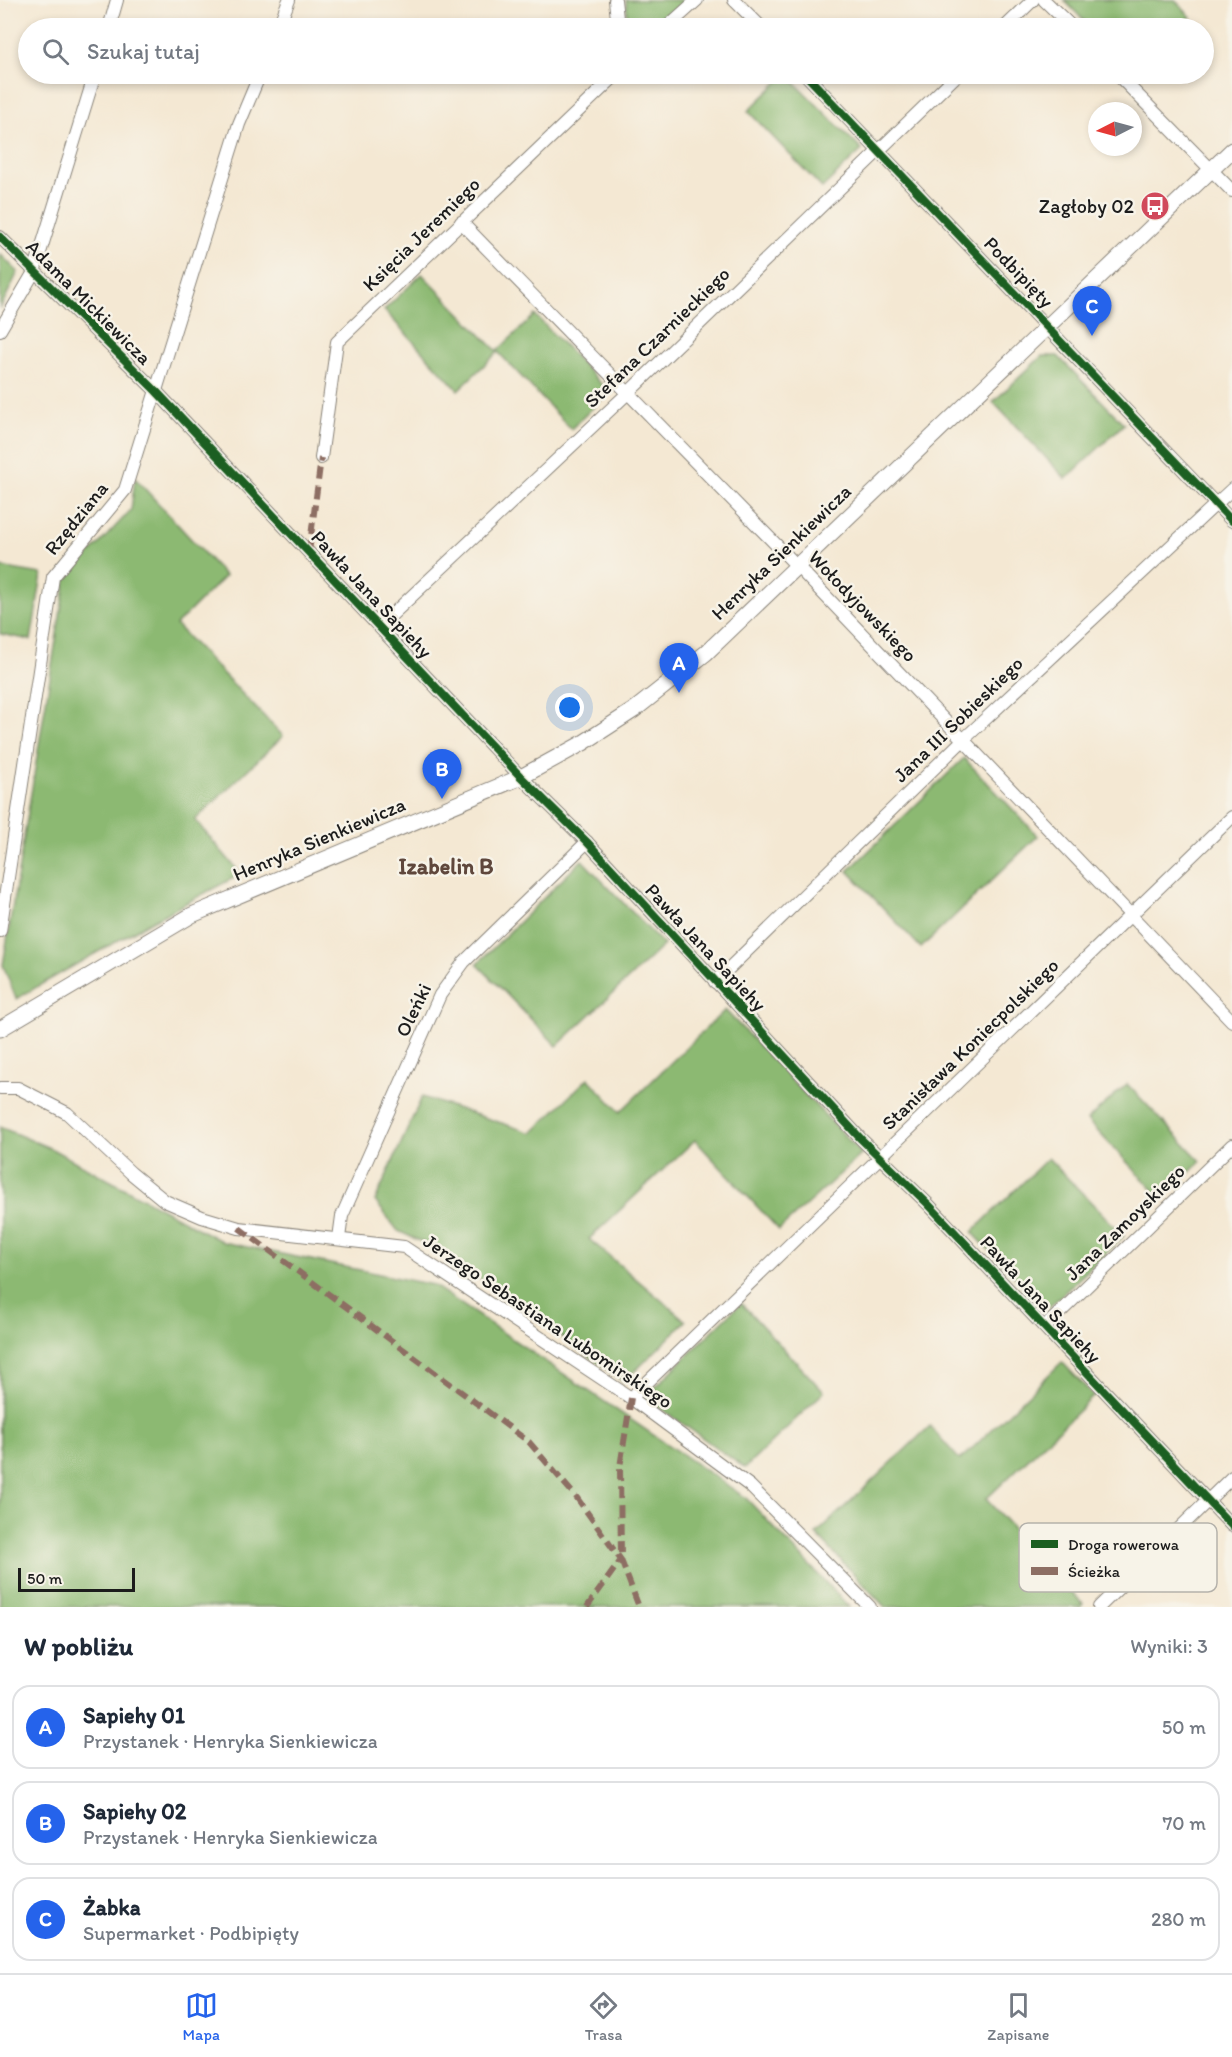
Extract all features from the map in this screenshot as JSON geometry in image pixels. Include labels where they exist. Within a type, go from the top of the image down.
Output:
[{"type":"street","points":[[112,18],[117,0]]},
{"type":"street","points":[[282,18],[289,0]]},
{"type":"street","points":[[615,0],[617,18]]},
{"type":"street","points":[[677,18],[697,0]]},
{"type":"street","points":[[734,0],[752,18]]},
{"type":"street","points":[[1014,18],[1033,0]]},
{"type":"street","points":[[1044,0],[1063,18]]},
{"type":"street","points":[[0,330],[34,272],[92,84]]},
{"type":"street","name":"Rzędziana","points":[[0,932],[53,577],[125,490],[239,124],[256,84]]},
{"type":"street","name":"Księcia Jeremiego","points":[[321,458],[337,342],[606,84]]},
{"type":"street","name":"Podbipięty","points":[[815,84],[1232,521]]},
{"type":"street","name":"Stefana Czarnieckiego","points":[[380,626],[629,392],[948,84]]},
{"type":"street","points":[[1127,84],[1232,190]]},
{"type":"street","name":"Henryka Sienkiewicza","points":[[0,1029],[192,915],[521,777],[583,743],[673,681],[797,566],[1232,150]]},
{"type":"street","name":"Wołodyjowskiego","points":[[461,222],[797,566],[1232,1021]]},
{"type":"street","name":"Adama Mickiewicza","points":[[0,237],[156,390]]},
{"type":"street","name":"Pawła Jana Sapiehy","points":[[156,390],[521,777],[587,842],[861,1139],[1045,1327],[1232,1526]]},
{"type":"street","name":"Jana III Sobieskiego","points":[[715,982],[963,740],[1232,489]]},
{"type":"street","name":"Stanisława Koniecpolskiego","points":[[631,1398],[1232,817]]},
{"type":"street","name":"Oleńki","points":[[339,1238],[342,1216],[440,995],[464,962],[587,842]]},
{"type":"street","name":"Jerzego Sebastiana Lubomirskiego","points":[[0,1088],[18,1088],[68,1113],[131,1173],[165,1201],[202,1217],[239,1228],[404,1247],[631,1398],[750,1486],[870,1607]]},
{"type":"street","name":"Jana Zamoyskiego","points":[[1045,1327],[1232,1145]]},
{"type":"street","points":[[1185,1523],[1232,1477]]},
{"type":"street","points":[[1099,1607],[1114,1592]]},
{"type":"green space","points":[[626,0],[687,0],[667,18],[627,18]]},
{"type":"green space","points":[[1064,0],[1175,0],[1191,17],[1190,18],[1081,18]]},
{"type":"green space","points":[[776,84],[796,84],[862,150],[822,188],[748,111]]},
{"type":"green space","points":[[0,254],[18,272],[0,309]]},
{"type":"green space","points":[[422,274],[497,351],[535,315],[609,392],[571,429],[498,352],[458,390],[384,310]]},
{"type":"green space","points":[[1042,356],[1058,356],[1124,424],[1066,479],[993,402]]},
{"type":"green space","points":[[135,478],[225,576],[176,625],[283,736],[195,820],[241,874],[152,921],[16,999],[3,965],[66,579],[131,510]]},
{"type":"green space","points":[[0,567],[42,574],[31,640],[0,634]]},
{"type":"green space","points":[[964,758],[1038,836],[921,948],[848,871]]},
{"type":"green space","points":[[582,860],[664,945],[557,1046],[477,964]]},
{"type":"green space","points":[[725,1010],[862,1154],[779,1230],[695,1140],[589,1239],[686,1321],[624,1382],[443,1252],[398,1231],[375,1201],[422,1097],[532,1133],[588,1078],[620,1112]]},
{"type":"green space","points":[[1127,1084],[1201,1161],[1162,1199],[1087,1120]]},
{"type":"green space","points":[[0,1127],[52,1149],[223,1242],[433,1285],[746,1498],[849,1607],[0,1607]]},
{"type":"green space","points":[[1048,1158],[1124,1236],[1046,1310],[972,1232]]},
{"type":"green space","points":[[741,1303],[824,1392],[745,1468],[645,1397]]},
{"type":"green space","points":[[1062,1362],[1094,1396],[986,1499],[1019,1535],[1019,1592],[1072,1592],[1083,1604],[1080,1607],[885,1607],[816,1534],[930,1426],[960,1460]]},
{"type":"marked path","points":[[309,552],[321,458]]},
{"type":"marked path","points":[[239,1228],[529,1442],[577,1498],[621,1560],[587,1607]]},
{"type":"marked path","points":[[631,1398],[620,1467],[621,1560],[639,1607]]},
{"type":"cycle path","points":[[815,84],[1232,521]]},
{"type":"cycle path","points":[[0,237],[156,391],[521,777],[587,842],[861,1139],[928,1204],[1232,1526]]},
{"type":"place","name":"Zagłoby 02","points":[[1155,206]]},
{"type":"place","name":"Żabka","points":[[1092,336]]},
{"type":"place","name":"Sapiehy 01","points":[[679,693]]},
{"type":"place","name":"Sapiehy 02","points":[[442,799]]},
{"type":"district","name":"Izabelin B","points":[[446,866]]}]
